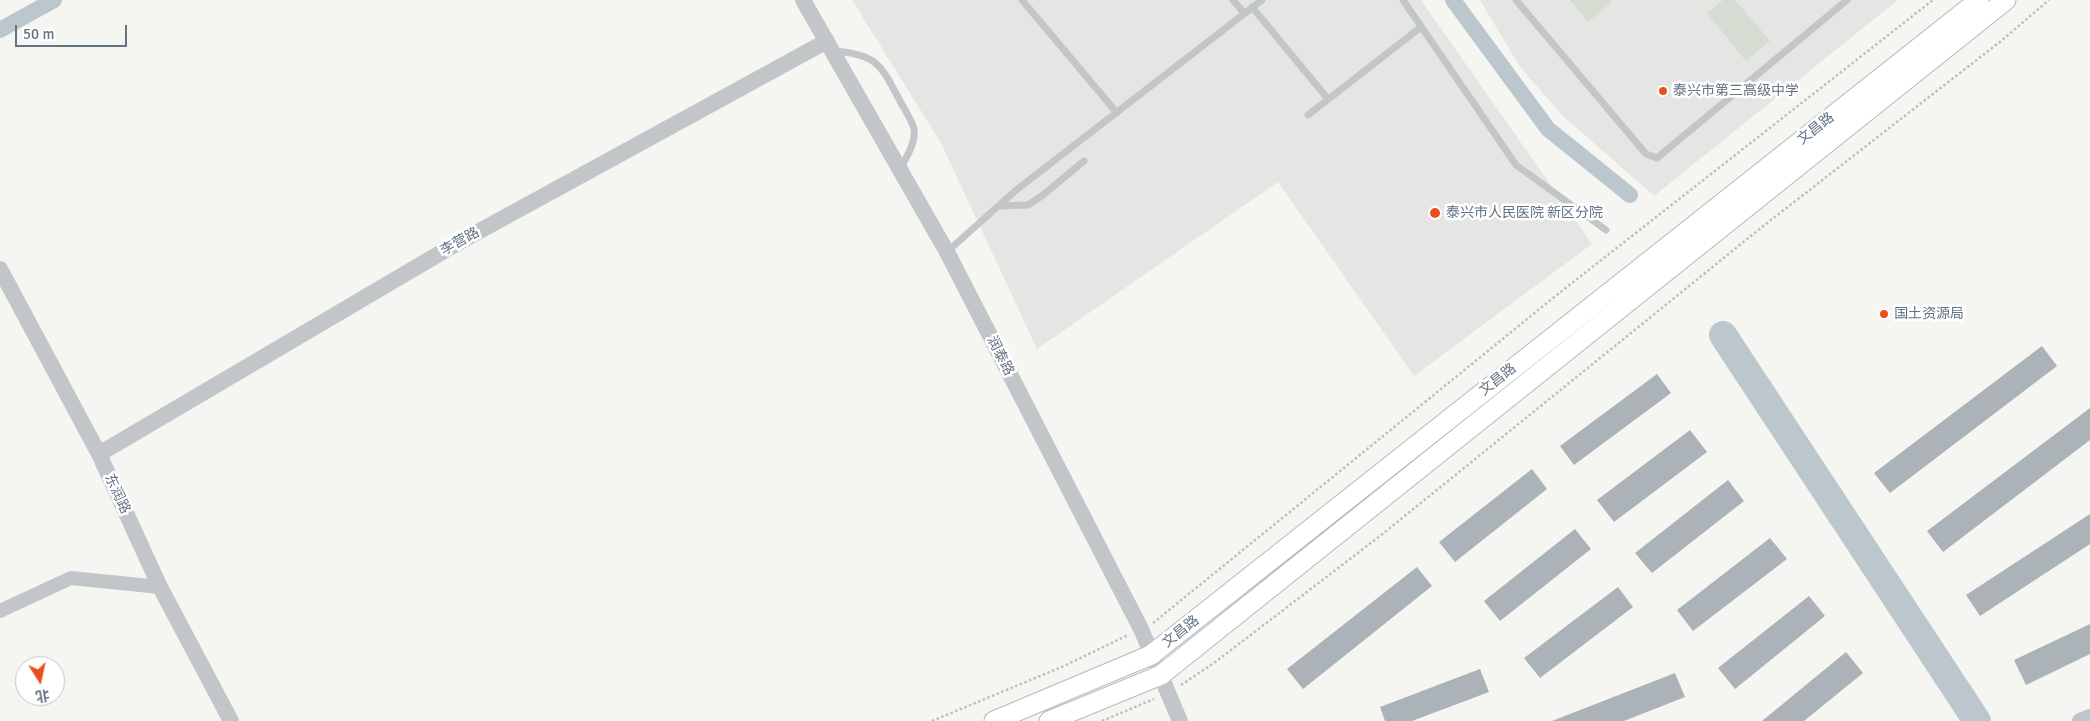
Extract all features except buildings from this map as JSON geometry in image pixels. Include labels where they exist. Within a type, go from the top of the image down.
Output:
[{"type":"main road","name":"文昌路","points":[[994,721],[1151,655],[1979,0]]},
{"type":"main road","name":"文昌路","points":[[1049,721],[1161,675],[2006,0]]},
{"type":"street","name":"润泰路","points":[[803,0],[946,252],[1141,629],[1180,721]]},
{"type":"street","name":"李营路","points":[[99,454],[454,244],[830,46]]},
{"type":"street","name":"东润路","points":[[0,268],[99,454],[160,587],[231,721]]},
{"type":"street","points":[[0,611],[71,578],[160,587]]},
{"type":"lane","points":[[1022,0],[1117,113]]},
{"type":"lane","points":[[1233,0],[1244,14]]},
{"type":"lane","points":[[946,252],[998,206],[1262,0]]},
{"type":"lane","points":[[1402,0],[1516,165],[1606,230]]},
{"type":"lane","points":[[1516,0],[1646,154],[1657,158],[1847,0]]},
{"type":"lane","points":[[1252,7],[1328,99]]},
{"type":"lane","points":[[1308,115],[1421,27]]},
{"type":"lane","points":[[830,46],[857,53],[877,63],[887,76],[914,129],[911,151],[899,169]]},
{"type":"lane","points":[[998,206],[1028,205],[1084,161]]},
{"type":"path","points":[[932,721],[1064,666],[1158,621],[1558,294],[1934,0]]},
{"type":"path","points":[[1102,721],[1168,693],[1214,663],[1380,536],[1762,227],[2001,41],[2049,0]]},
{"type":"shaded area","name":"泰兴市人民医院 新区分院","points":[[852,0],[1421,0],[1592,244],[1414,376],[1278,182],[1037,349],[941,143]]},
{"type":"shaded area","name":"泰兴市第三高级中学","points":[[1480,0],[1898,0],[1654,196],[1562,115],[1520,67]]},
{"type":"shaded area","points":[[1570,0],[1610,0],[1612,2],[1588,22]]},
{"type":"shaded area","points":[[1723,0],[1735,0],[1770,41],[1746,61],[1707,13]]},
{"type":"waterway","points":[[0,30],[54,0]]},
{"type":"waterway","points":[[1453,0],[1548,129],[1630,195]]},
{"type":"waterway","points":[[1723,335],[1977,721]]},
{"type":"waterway","points":[[2080,721],[2090,717]]},
{"type":"place","name":"泰兴市第三高级中学","points":[[1663,91]]},
{"type":"place","name":"泰兴市人民医院 新区分院","points":[[1435,213]]},
{"type":"place","name":"国土资源局","points":[[1884,314]]}]
